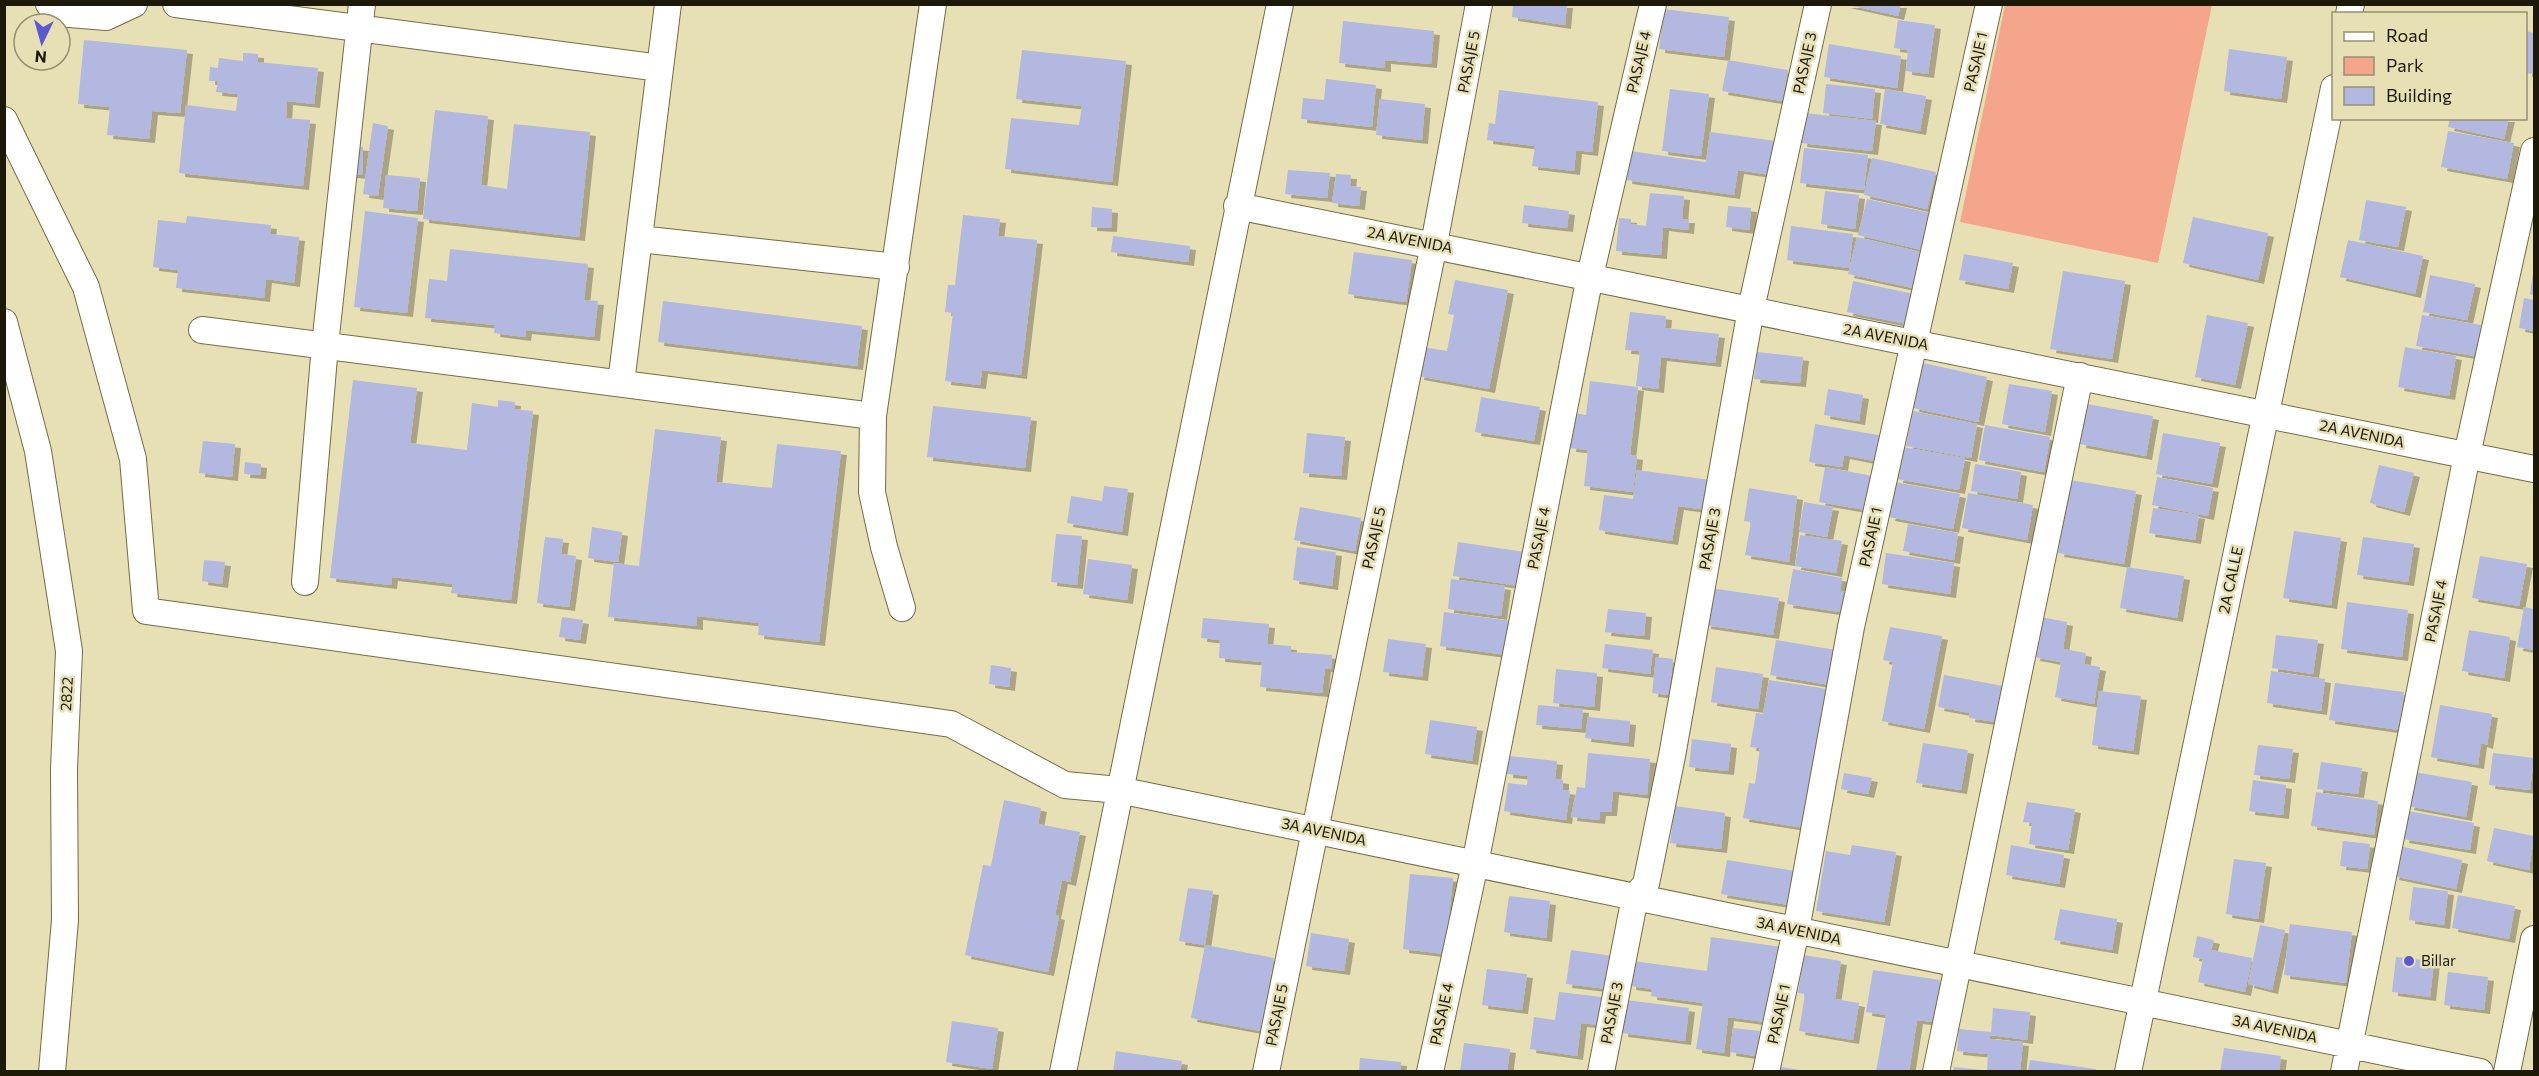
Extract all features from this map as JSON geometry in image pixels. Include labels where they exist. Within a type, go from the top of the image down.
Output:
[{"type":"street","points":[[49,4],[58,12],[106,17],[134,4]]},
{"type":"street","points":[[176,4],[361,17],[660,68]]},
{"type":"street","points":[[621,383],[668,4]]},
{"type":"street","points":[[902,608],[884,548],[872,492],[873,416],[933,4]]},
{"type":"street","points":[[1063,1071],[1237,206],[1280,4]]},
{"type":"street","name":"PASAJE 5","points":[[1266,1071],[1434,244],[1479,4]]},
{"type":"street","name":"PASAJE 4","points":[[1430,1071],[1475,864],[1590,276],[1653,4]]},
{"type":"street","name":"PASAJE 3","points":[[1601,1071],[1635,897],[1646,884],[1670,768],[1751,309],[1818,4]]},
{"type":"street","name":"PASAJE 1","points":[[1766,1071],[1796,930],[1851,627],[1989,4]]},
{"type":"street","points":[[305,582],[325,345],[361,17]]},
{"type":"street","name":"2A CALLE","points":[[2128,1071],[2332,98]]},
{"type":"street","name":"3A AVENIDA","points":[[4,120],[86,287],[133,459],[146,611],[951,724],[1065,784],[1119,790],[2480,1071]]},
{"type":"street","name":"PASAJE 4","points":[[2344,1071],[2467,455],[2535,152]]},
{"type":"street","name":"2A AVENIDA","points":[[1237,206],[1434,244],[2535,469]]},
{"type":"street","points":[[639,239],[896,267]]},
{"type":"street","name":"2822","points":[[4,322],[38,451],[69,651],[64,769],[65,920],[52,1071]]},
{"type":"street","points":[[202,330],[873,416]]},
{"type":"street","points":[[1936,1071],[2080,376]]},
{"type":"street","points":[[2507,1071],[2535,939]]},
{"type":"green space","points":[[2005,5],[2212,5],[2158,263],[1960,222]]},
{"type":"building","points":[[1513,4],[1567,4],[1565,25],[1512,17]]},
{"type":"building","points":[[1844,4],[1901,4],[1898,16]]},
{"type":"building","points":[[1664,9],[1729,17],[1724,57],[1659,49]]},
{"type":"building","points":[[1898,20],[1935,25],[1928,74],[1906,71],[1908,50],[1894,48]]},
{"type":"building","points":[[1343,21],[1434,31],[1431,64],[1385,60],[1385,68],[1339,63]]},
{"type":"building","points":[[2527,31],[2534,33],[2533,74],[2527,73]]},
{"type":"building","points":[[84,40],[187,50],[180,113],[152,111],[149,139],[107,135],[110,107],[78,104]]},
{"type":"building","points":[[1829,44],[1901,56],[1897,88],[1824,77]]},
{"type":"building","points":[[2229,49],[2287,57],[2281,99],[2224,91]]},
{"type":"building","points":[[1022,50],[1126,61],[1112,182],[1005,169],[1011,118],[1079,125],[1082,106],[1016,99]]},
{"type":"building","points":[[243,53],[258,54],[258,62],[318,68],[314,104],[287,101],[286,118],[310,120],[303,186],[179,173],[186,105],[236,111],[238,94],[216,92],[218,81],[209,81],[210,67],[218,68],[219,58],[243,61]]},
{"type":"building","points":[[1728,60],[1788,70],[1782,101],[1722,91]]},
{"type":"building","points":[[1326,79],[1376,85],[1372,127],[1301,119],[1303,98],[1324,100]]},
{"type":"building","points":[[1826,84],[1875,89],[1872,119],[1823,113]]},
{"type":"building","points":[[1670,89],[1709,94],[1701,156],[1662,151]]},
{"type":"building","points":[[1885,89],[1926,96],[1920,131],[1880,124]]},
{"type":"building","points":[[1499,90],[1598,102],[1592,152],[1576,150],[1574,171],[1532,166],[1535,146],[1487,140],[1489,123],[1495,124]]},
{"type":"building","points":[[1380,99],[1425,104],[1422,140],[1376,135]]},
{"type":"building","points":[[435,110],[488,116],[481,185],[507,189],[514,124],[590,132],[579,237],[423,219]]},
{"type":"building","points":[[1805,113],[1876,121],[1872,151],[1801,143]]},
{"type":"building","points":[[2450,120],[2509,120],[2504,139],[2448,127]]},
{"type":"building","points":[[373,123],[388,126],[378,196],[363,194]]},
{"type":"building","points":[[2448,131],[2514,143],[2507,179],[2441,167]]},
{"type":"building","points":[[1710,132],[1776,141],[1771,175],[1738,170],[1734,195],[1626,180],[1630,151],[1706,162]]},
{"type":"building","points":[[352,146],[363,147],[362,175],[350,174]]},
{"type":"building","points":[[1804,148],[1868,155],[1864,190],[1800,183]]},
{"type":"building","points":[[1872,158],[1936,172],[1927,209],[1864,195]]},
{"type":"building","points":[[1288,170],[1330,173],[1327,198],[1285,194]]},
{"type":"building","points":[[1336,174],[1351,175],[1350,186],[1361,187],[1359,206],[1332,203]]},
{"type":"building","points":[[386,175],[420,178],[417,211],[383,208]]},
{"type":"building","points":[[1825,191],[1859,195],[1855,229],[1821,224]]},
{"type":"building","points":[[1650,193],[1684,196],[1682,219],[1689,219],[1688,230],[1663,227],[1661,255],[1616,251],[1619,218],[1631,219],[1631,224],[1646,226]]},
{"type":"building","points":[[1867,199],[1930,213],[1922,250],[1858,235]]},
{"type":"building","points":[[2366,200],[2406,207],[2398,247],[2359,240]]},
{"type":"building","points":[[1524,205],[1569,211],[1567,228],[1522,223]]},
{"type":"building","points":[[1728,206],[1751,208],[1749,230],[1726,227]]},
{"type":"building","points":[[1092,207],[1112,209],[1111,228],[1091,227]]},
{"type":"building","points":[[365,211],[418,218],[407,313],[354,307]]},
{"type":"building","points":[[963,215],[1000,219],[998,236],[1037,240],[1021,375],[982,370],[980,385],[945,381],[953,313],[945,312],[948,285],[955,285]]},
{"type":"building","points":[[187,216],[271,225],[270,234],[299,237],[294,283],[266,279],[264,298],[176,288],[178,270],[153,267],[158,220],[186,223]]},
{"type":"building","points":[[2193,217],[2268,233],[2258,280],[2183,263]]},
{"type":"building","points":[[1791,226],[1853,234],[1849,268],[1787,260]]},
{"type":"building","points":[[1113,236],[1190,246],[1188,262],[1111,252]]},
{"type":"building","points":[[1857,237],[1921,252],[1913,288],[1848,274]]},
{"type":"building","points":[[2348,240],[2423,256],[2415,294],[2340,277]]},
{"type":"building","points":[[450,249],[588,264],[584,300],[598,301],[594,337],[526,330],[525,337],[494,333],[495,325],[425,318],[429,279],[447,281]]},
{"type":"building","points":[[1354,252],[1412,260],[1406,302],[1348,294]]},
{"type":"building","points":[[1964,254],[2013,263],[2008,289],[1959,280]]},
{"type":"building","points":[[2063,271],[2125,281],[2112,359],[2050,349]]},
{"type":"building","points":[[2534,273],[2534,295],[2530,294]]},
{"type":"building","points":[[2430,275],[2475,284],[2467,320],[2423,312]]},
{"type":"building","points":[[1455,280],[1508,290],[1489,389],[1418,376],[1423,347],[1447,351],[1454,315],[1448,314]]},
{"type":"building","points":[[1853,281],[1914,294],[1907,324],[1847,312]]},
{"type":"building","points":[[2524,298],[2534,300],[2534,331],[2519,328]]},
{"type":"building","points":[[663,301],[862,326],[857,366],[658,342]]},
{"type":"building","points":[[1630,312],[1666,316],[1665,328],[1719,334],[1715,363],[1661,357],[1658,389],[1636,386],[1640,351],[1625,350]]},
{"type":"building","points":[[2207,315],[2248,323],[2235,385],[2195,377]]},
{"type":"building","points":[[2422,315],[2481,325],[2475,356],[2416,346]]},
{"type":"building","points":[[2405,347],[2456,356],[2449,396],[2398,387]]},
{"type":"building","points":[[1757,352],[1803,357],[1800,383],[1754,379]]},
{"type":"building","points":[[1923,363],[1987,377],[1978,422],[1913,408]]},
{"type":"building","points":[[353,380],[417,388],[410,443],[467,450],[472,403],[498,407],[498,400],[515,402],[514,409],[533,411],[511,600],[451,593],[453,584],[392,577],[391,585],[330,578]]},
{"type":"building","points":[[1590,381],[1638,387],[1630,455],[1637,456],[1633,492],[1584,486],[1588,450],[1570,448],[1574,413],[1586,415]]},
{"type":"building","points":[[2009,384],[2052,391],[2045,432],[2002,424]]},
{"type":"building","points":[[1828,389],[1863,395],[1859,421],[1824,415]]},
{"type":"building","points":[[1481,397],[1540,407],[1534,441],[1475,432]]},
{"type":"building","points":[[2087,404],[2153,416],[2146,456],[2080,444]]},
{"type":"building","points":[[933,406],[1031,417],[1025,468],[927,457]]},
{"type":"building","points":[[1913,411],[1977,424],[1971,458],[1906,446]]},
{"type":"building","points":[[1815,424],[1884,436],[1879,462],[1844,455],[1842,467],[1809,462]]},
{"type":"building","points":[[1985,425],[2050,437],[2044,472],[1979,460]]},
{"type":"building","points":[[655,429],[721,437],[716,482],[772,488],[777,444],[841,451],[819,642],[758,635],[759,623],[697,616],[697,626],[608,617],[614,563],[639,566]]},
{"type":"building","points":[[1307,433],[1345,437],[1341,476],[1303,473]]},
{"type":"building","points":[[2163,433],[2220,443],[2212,484],[2156,474]]},
{"type":"building","points":[[203,441],[235,444],[232,477],[199,473]]},
{"type":"building","points":[[1903,447],[1965,458],[1959,490],[1897,479]]},
{"type":"building","points":[[245,462],[261,464],[260,475],[244,474]]},
{"type":"building","points":[[1975,464],[2021,472],[2017,499],[1971,491]]},
{"type":"building","points":[[2379,465],[2414,473],[2404,512],[2370,503]]},
{"type":"building","points":[[1825,467],[1878,477],[1872,511],[1819,502]]},
{"type":"building","points":[[1637,470],[1711,480],[1707,510],[1678,506],[1672,541],[1599,530],[1604,495],[1633,499]]},
{"type":"building","points":[[2157,477],[2213,488],[2208,516],[2152,505]]},
{"type":"building","points":[[2070,480],[2136,491],[2124,564],[2058,553]]},
{"type":"building","points":[[1895,482],[1960,494],[1953,529],[1889,517]]},
{"type":"building","points":[[1104,486],[1128,489],[1122,532],[1067,523],[1071,496],[1102,501]]},
{"type":"building","points":[[1749,488],[1797,496],[1789,562],[1745,555],[1751,522],[1744,521]]},
{"type":"building","points":[[1968,493],[2033,505],[2027,540],[1962,528]]},
{"type":"building","points":[[1804,502],[1833,507],[1827,537],[1799,532]]},
{"type":"building","points":[[1300,507],[1361,518],[1355,551],[1294,540]]},
{"type":"building","points":[[2153,508],[2199,515],[2195,540],[2149,533]]},
{"type":"building","points":[[1908,524],[1958,533],[1954,560],[1903,551]]},
{"type":"building","points":[[592,527],[622,532],[618,562],[588,558]]},
{"type":"building","points":[[2294,531],[2341,538],[2331,605],[2283,598]]},
{"type":"building","points":[[1056,534],[1082,536],[1077,585],[1051,582]]},
{"type":"building","points":[[1800,535],[1842,541],[1836,573],[1795,566]]},
{"type":"building","points":[[545,537],[563,539],[561,554],[576,556],[569,607],[537,603]]},
{"type":"building","points":[[2363,537],[2414,544],[2408,582],[2357,575]]},
{"type":"building","points":[[1458,542],[1525,552],[1519,586],[1453,576]]},
{"type":"building","points":[[1297,547],[1336,552],[1332,586],[1293,580]]},
{"type":"building","points":[[1886,553],[1954,563],[1950,594],[1882,584]]},
{"type":"building","points":[[2480,556],[2527,564],[2519,606],[2472,598]]},
{"type":"building","points":[[1088,559],[1132,565],[1127,600],[1083,594]]},
{"type":"building","points":[[204,560],[225,562],[222,584],[202,581]]},
{"type":"building","points":[[2127,567],[2184,576],[2177,618],[2120,608]]},
{"type":"building","points":[[1793,569],[1842,578],[1840,591],[1850,592],[1847,613],[1787,604]]},
{"type":"building","points":[[1451,579],[1505,586],[1501,616],[1448,609]]},
{"type":"building","points":[[1710,588],[1779,598],[1773,635],[1705,625]]},
{"type":"building","points":[[2347,602],[2408,610],[2402,657],[2341,649]]},
{"type":"building","points":[[2524,607],[2534,609],[2534,650],[2517,647]]},
{"type":"building","points":[[1608,609],[1646,613],[1644,636],[1605,632]]},
{"type":"building","points":[[1444,612],[1512,621],[1507,655],[1440,646]]},
{"type":"building","points":[[562,617],[583,620],[580,640],[559,637]]},
{"type":"building","points":[[2041,617],[2067,622],[2063,649],[2086,653],[2084,664],[2100,667],[2094,704],[2055,697],[2061,662],[2034,657]]},
{"type":"building","points":[[1203,618],[1269,624],[1267,644],[1291,646],[1291,652],[1332,655],[1331,669],[1325,668],[1322,693],[1260,687],[1262,662],[1219,658],[1220,640],[1201,638]]},
{"type":"building","points":[[1890,627],[1942,636],[1924,729],[1882,721],[1893,662],[1883,660]]},
{"type":"building","points":[[2469,630],[2510,637],[2504,678],[2462,671]]},
{"type":"building","points":[[2276,635],[2318,640],[2313,674],[2272,668]]},
{"type":"building","points":[[1388,639],[1426,644],[1422,677],[1383,672]]},
{"type":"building","points":[[1776,640],[1842,651],[1836,686],[1770,675]]},
{"type":"building","points":[[1605,644],[1653,650],[1650,674],[1602,668]]},
{"type":"building","points":[[1656,657],[1673,659],[1669,695],[1652,693]]},
{"type":"building","points":[[991,665],[1011,668],[1009,687],[989,684]]},
{"type":"building","points":[[1716,667],[1763,674],[1758,709],[1711,702]]},
{"type":"building","points":[[1556,669],[1597,673],[1594,707],[1553,703]]},
{"type":"building","points":[[2271,671],[2325,679],[2321,711],[2267,703]]},
{"type":"building","points":[[1944,675],[2003,686],[1996,722],[1969,718],[1970,713],[1938,707]]},
{"type":"building","points":[[1769,680],[1834,690],[1816,777],[1810,776],[1805,828],[1743,818],[1749,783],[1755,784],[1760,748],[1750,747],[1756,713],[1763,714]]},
{"type":"building","points":[[2335,683],[2404,692],[2399,730],[2329,720]]},
{"type":"building","points":[[2099,691],[2141,696],[2133,751],[2092,745]]},
{"type":"building","points":[[1538,705],[1583,709],[1581,729],[1536,725]]},
{"type":"building","points":[[2440,705],[2492,714],[2487,745],[2481,743],[2478,765],[2431,757]]},
{"type":"building","points":[[1588,717],[1630,721],[1628,743],[1585,738]]},
{"type":"building","points":[[1430,720],[1477,727],[1472,761],[1425,754]]},
{"type":"building","points":[[1692,739],[1731,744],[1728,771],[1689,767]]},
{"type":"building","points":[[1923,743],[1968,750],[1961,790],[1916,783]]},
{"type":"building","points":[[2258,745],[2293,749],[2289,779],[2254,775]]},
{"type":"building","points":[[1588,753],[1650,759],[1647,795],[1613,791],[1611,812],[1600,812],[1599,820],[1571,817],[1577,787],[1585,788]]},
{"type":"building","points":[[2493,753],[2534,758],[2530,790],[2489,785]]},
{"type":"building","points":[[1509,756],[1557,761],[1555,779],[1563,780],[1563,790],[1570,791],[1566,820],[1504,811],[1508,783],[1527,785],[1528,776],[1507,774]]},
{"type":"building","points":[[2321,762],[2362,768],[2358,794],[2317,789]]},
{"type":"building","points":[[2414,772],[2472,782],[2466,817],[2408,806]]},
{"type":"building","points":[[1844,773],[1872,778],[1868,794],[1841,789]]},
{"type":"building","points":[[2253,780],[2286,785],[2283,815],[2249,811]]},
{"type":"building","points":[[2316,792],[2378,801],[2374,835],[2311,826]]},
{"type":"building","points":[[1004,800],[1041,808],[1038,824],[1080,832],[1070,882],[1062,880],[1055,915],[1059,916],[1048,972],[965,955],[983,865],[991,866]]},
{"type":"building","points":[[2027,802],[2075,809],[2068,850],[2029,844],[2032,823],[2023,822]]},
{"type":"building","points":[[1675,806],[1725,813],[1721,849],[1670,843]]},
{"type":"building","points":[[2408,811],[2474,823],[2470,850],[2403,839]]},
{"type":"building","points":[[2494,828],[2534,836],[2529,870],[2487,861]]},
{"type":"building","points":[[2343,841],[2370,844],[2367,869],[2340,866]]},
{"type":"building","points":[[1852,845],[1896,852],[1884,922],[1816,911],[1826,851],[1850,855]]},
{"type":"building","points":[[2011,845],[2064,855],[2059,884],[2006,875]]},
{"type":"building","points":[[2399,846],[2462,860],[2456,889],[2393,876]]},
{"type":"building","points":[[2234,859],[2266,863],[2258,919],[2226,914]]},
{"type":"building","points":[[1727,860],[1795,871],[1789,905],[1721,894]]},
{"type":"building","points":[[1410,874],[1453,878],[1445,954],[1403,949]]},
{"type":"building","points":[[2413,887],[2448,891],[2444,925],[2409,920]]},
{"type":"building","points":[[1188,888],[1213,891],[1205,945],[1179,941]]},
{"type":"building","points":[[2458,895],[2515,906],[2509,939],[2452,928]]},
{"type":"building","points":[[1509,896],[1550,901],[1546,938],[1504,932]]},
{"type":"building","points":[[2060,909],[2117,919],[2112,950],[2054,940]]},
{"type":"building","points":[[2290,924],[2352,932],[2346,983],[2284,975]]},
{"type":"building","points":[[2260,925],[2285,930],[2272,990],[2248,984]]},
{"type":"building","points":[[1311,933],[1349,939],[1344,971],[1306,966]]},
{"type":"building","points":[[2197,936],[2214,940],[2211,950],[2252,958],[2245,992],[2198,982],[2203,959],[2193,957]]},
{"type":"building","points":[[1711,937],[1782,947],[1776,989],[1769,988],[1765,1022],[1728,1017],[1724,1053],[1696,1049],[1703,1003],[1651,996],[1652,989],[1630,986],[1633,961],[1707,971]]},
{"type":"building","points":[[1205,945],[1274,958],[1261,1031],[1191,1018]]},
{"type":"building","points":[[1571,950],[1613,956],[1608,989],[1566,984]]},
{"type":"building","points":[[1804,955],[1841,961],[1835,999],[1859,1003],[1853,1040],[1799,1031],[1805,994],[1798,993]]},
{"type":"building","points":[[2396,957],[2434,961],[2430,997],[2392,992]]},
{"type":"building","points":[[1487,969],[1527,974],[1522,1010],[1482,1005]]},
{"type":"building","points":[[1873,970],[1940,980],[1933,1022],[1917,1020],[1909,1072],[1876,1072],[1886,1015],[1866,1012]]},
{"type":"building","points":[[2448,972],[2488,977],[2484,1010],[2444,1005]]},
{"type":"building","points":[[1559,992],[1602,997],[1599,1025],[1581,1023],[1577,1056],[1530,1049],[1534,1017],[1555,1020]]},
{"type":"building","points":[[1626,1000],[1689,1008],[1685,1041],[1622,1033]]},
{"type":"building","points":[[1993,1008],[2030,1012],[2027,1040],[1990,1035],[1990,1039],[2023,1042],[2020,1072],[1987,1072],[1988,1054],[1957,1051],[1959,1029],[1991,1032]]},
{"type":"building","points":[[952,1021],[998,1028],[992,1069],[946,1062]]},
{"type":"building","points":[[1733,1028],[1760,1031],[1756,1056],[1730,1052]]},
{"type":"building","points":[[1464,1043],[1510,1049],[1507,1072],[1460,1072]]},
{"type":"building","points":[[2224,1048],[2281,1056],[2279,1072],[2220,1072]]},
{"type":"building","points":[[1116,1051],[1182,1061],[1180,1072],[1113,1072]]},
{"type":"building","points":[[1360,1058],[1401,1062],[1400,1072],[1359,1072]]},
{"type":"building","points":[[2030,1060],[2096,1069],[2095,1072],[2028,1072]]},
{"type":"building","points":[[1781,1067],[1800,1070],[1800,1072],[1781,1072]]},
{"type":"building","points":[[1954,1067],[1982,1070],[1982,1072],[1953,1072]]},
{"type":"place","name":"Billar","points":[[2409,961]]}]
